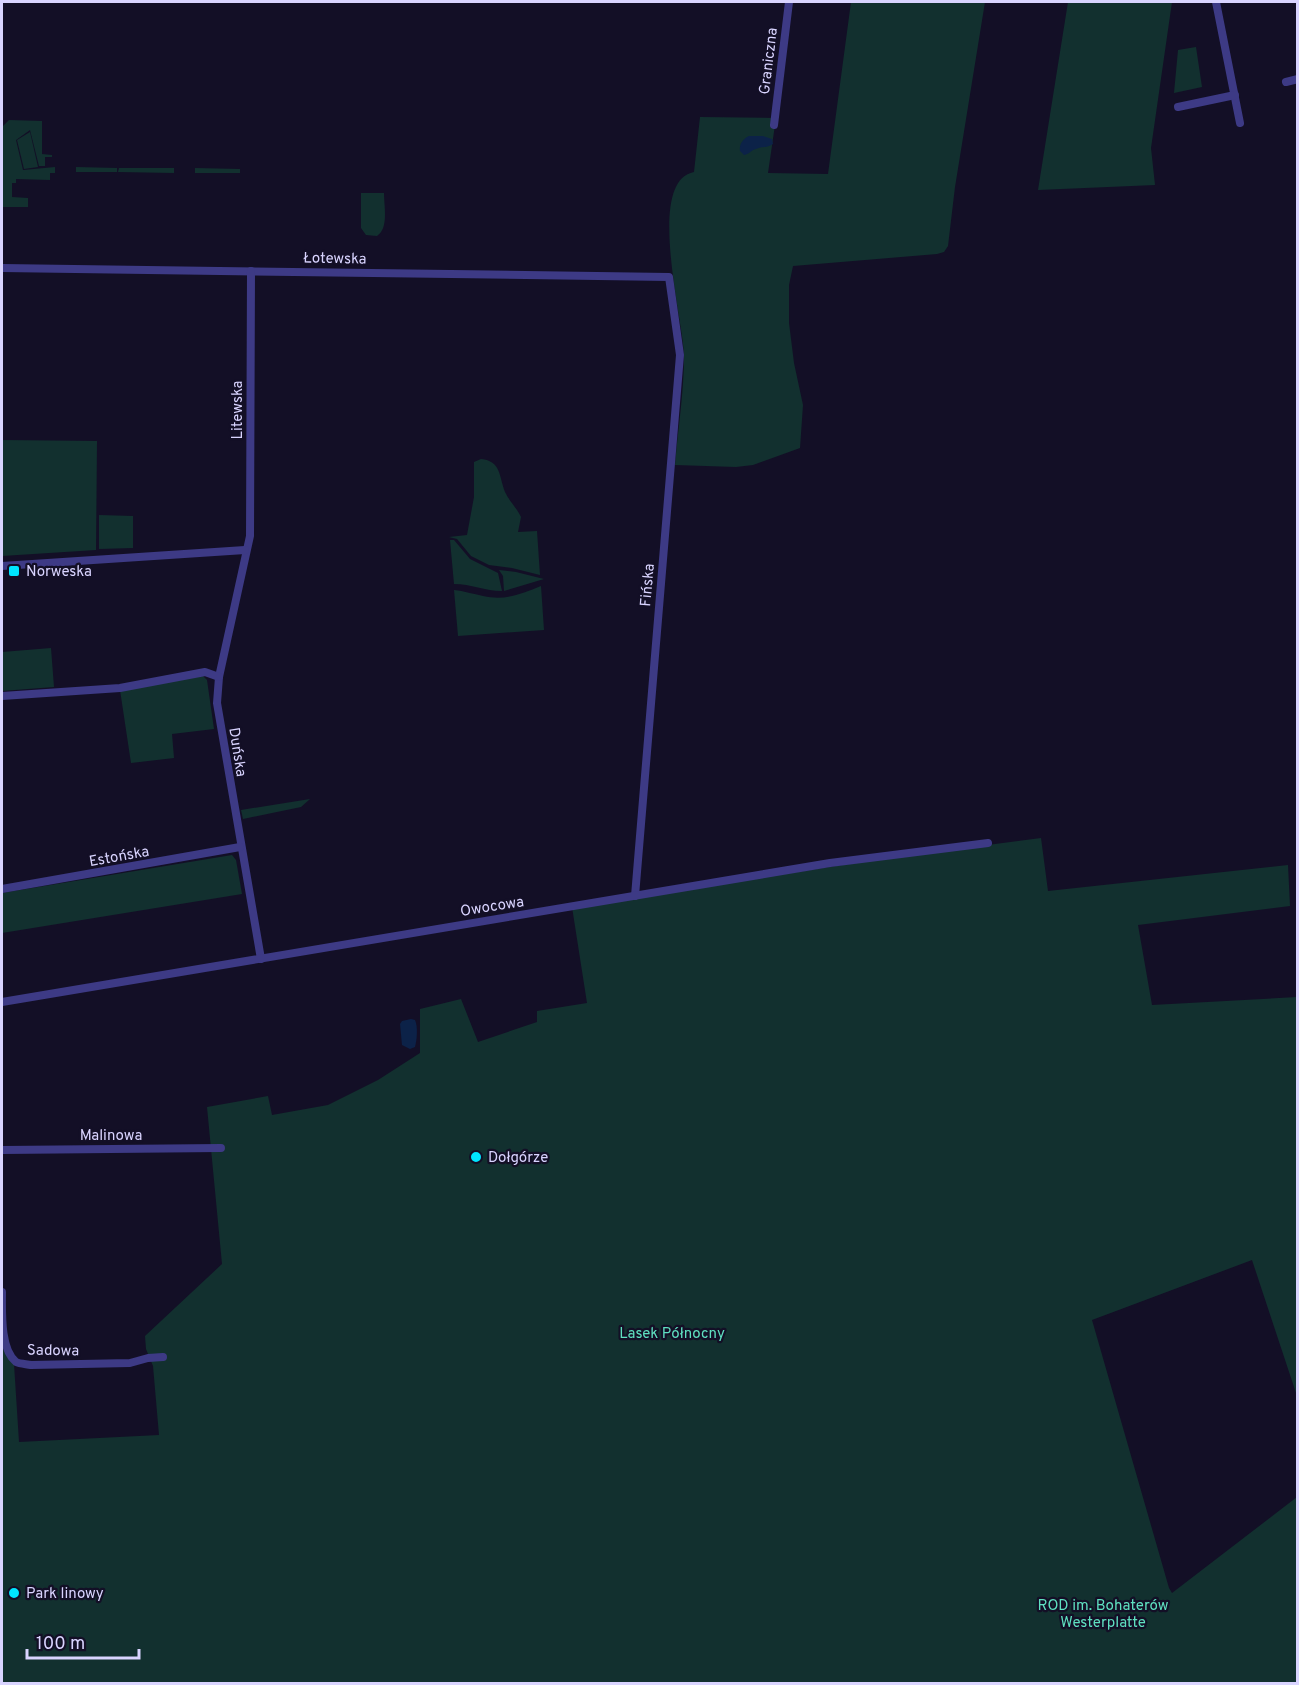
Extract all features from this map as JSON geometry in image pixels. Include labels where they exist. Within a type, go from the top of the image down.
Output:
[{"type":"street","name":"Graniczna","points":[[774,125],[789,2]]},
{"type":"street","points":[[1216,2],[1240,123]]},
{"type":"street","points":[[1286,82],[1298,79]]},
{"type":"street","points":[[1178,107],[1235,95]]},
{"type":"street","name":"Łotewska","points":[[2,268],[669,277]]},
{"type":"street","name":"Litewska","points":[[245,550],[250,536],[251,271]]},
{"type":"street","name":"Fińska","points":[[635,896],[680,355],[669,277]]},
{"type":"street","points":[[2,566],[245,550]]},
{"type":"street","name":"Duńska","points":[[245,550],[219,677],[217,710],[261,958]]},
{"type":"street","points":[[2,696],[120,688],[205,672],[219,677]]},
{"type":"street","name":"Owocowa","points":[[2,1002],[830,863],[988,843]]},
{"type":"street","name":"Estońska","points":[[2,889],[240,847]]},
{"type":"street","name":"Malinowa","points":[[2,1150],[221,1148]]},
{"type":"street","name":"Sadowa","points":[[2,1292],[3,1339],[6,1349],[16,1362],[31,1365],[130,1363],[163,1357]]},
{"type":"green space","points":[[851,2],[985,2],[955,187],[948,246],[944,252],[937,254],[793,266],[789,285],[789,323],[794,363],[803,405],[800,448],[753,465],[736,467],[675,465],[684,356],[674,285],[669,225],[672,200],[680,181],[694,172],[700,117],[776,118],[768,173],[828,174]]},
{"type":"green space","points":[[1068,2],[1172,2],[1151,148],[1155,185],[1038,190]]},
{"type":"green space","points":[[1196,47],[1202,87],[1174,93],[1178,50]]},
{"type":"green space","points":[[9,120],[42,121],[42,154],[52,155],[52,157],[45,157],[45,166],[39,166],[30,130],[16,140],[23,170],[55,167],[55,173],[50,173],[50,180],[16,179],[16,183],[12,183],[12,197],[28,198],[28,207],[3,207],[3,126]]},
{"type":"green space","points":[[30,132],[38,167],[24,169],[17,140]]},
{"type":"green space","points":[[76,167],[117,168],[117,172],[76,172]]},
{"type":"green space","points":[[119,168],[174,168],[174,173],[118,172]]},
{"type":"green space","points":[[195,168],[240,169],[240,173],[195,173]]},
{"type":"green space","points":[[361,193],[384,193],[384,223],[377,236],[366,235],[361,228]]},
{"type":"green space","points":[[2,440],[97,441],[96,550],[2,556]]},
{"type":"green space","points":[[481,459],[488,460],[496,466],[505,492],[521,517],[518,532],[537,531],[540,575],[489,565],[471,556],[457,539],[449,537],[467,535],[474,497],[474,462]]},
{"type":"green space","points":[[99,515],[133,516],[133,548],[99,549]]},
{"type":"green space","points":[[450,540],[454,540],[470,559],[498,573],[502,591],[454,584]]},
{"type":"green space","points":[[499,570],[544,579],[504,591],[503,576]]},
{"type":"green space","points":[[541,586],[544,630],[458,636],[454,590],[499,598],[520,594]]},
{"type":"green space","points":[[51,648],[54,687],[2,691],[2,652]]},
{"type":"green space","points":[[203,676],[207,680],[214,729],[172,734],[174,758],[131,763],[120,690]]},
{"type":"green space","points":[[310,799],[301,807],[243,819],[241,810]]},
{"type":"green space","name":"Lasek Północny","points":[[1041,838],[1048,891],[1288,865],[1290,906],[1138,925],[1152,1005],[1297,997],[1297,1396],[1252,1260],[1092,1320],[1172,1593],[1297,1497],[1297,1683],[2,1683],[2,1347],[14,1364],[19,1442],[159,1435],[153,1366],[146,1349],[145,1336],[222,1264],[207,1107],[268,1096],[272,1115],[328,1105],[378,1080],[420,1053],[420,1009],[461,999],[478,1042],[537,1022],[537,1011],[587,1003],[572,907],[881,859]]},
{"type":"green space","points":[[232,855],[236,860],[242,894],[2,933],[2,893]]},
{"type":"water","points":[[749,136],[763,136],[772,139],[773,144],[744,155],[740,151],[740,146]]},
{"type":"water","points":[[415,1020],[417,1033],[415,1047],[410,1049],[402,1045],[400,1024],[402,1021]]},
{"type":"place","name":"Norweska","points":[[14,571]]},
{"type":"place","name":"Dołgórze","points":[[476,1157]]},
{"type":"place","name":"Park linowy","points":[[14,1593]]},
{"type":"park label","name":"ROD im. Bohaterów Westerplatte","points":[[1103,1614]]}]
